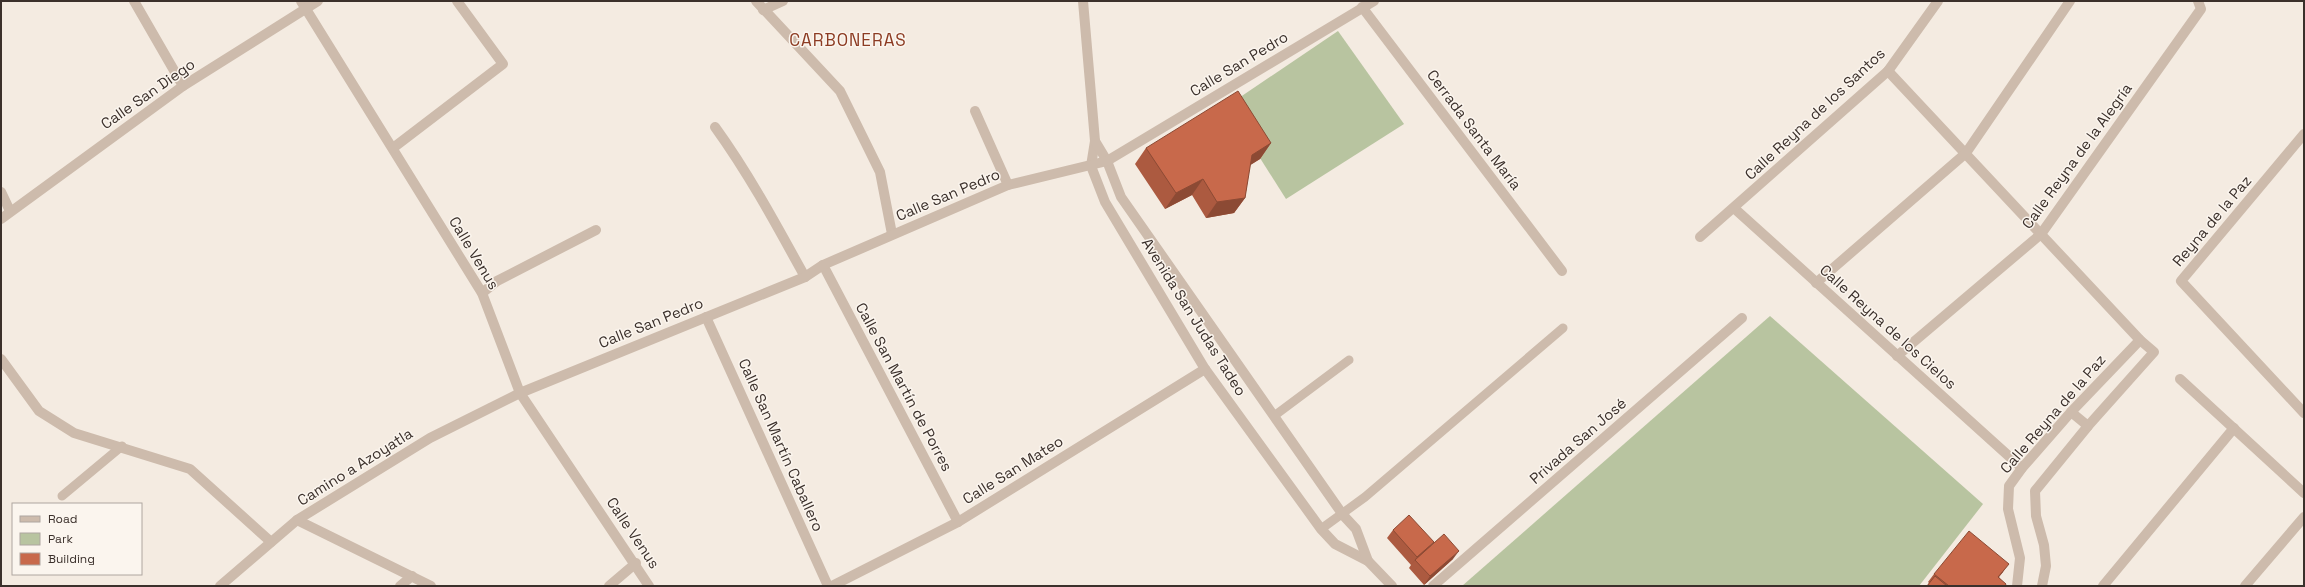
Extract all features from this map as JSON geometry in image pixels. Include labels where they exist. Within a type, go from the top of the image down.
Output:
[{"type":"street","points":[[134,1],[183,86]]},
{"type":"street","name":"Calle San Diego","points":[[1,219],[183,86],[304,6],[318,1]]},
{"type":"street","points":[[393,148],[503,64],[457,1]]},
{"type":"street","points":[[756,1],[840,91],[880,172],[892,234]]},
{"type":"street","points":[[763,10],[783,1]]},
{"type":"street","name":"Avenida San Judas Tadeo","points":[[1083,1],[1095,141],[1091,166],[1105,202],[1205,369],[1321,529],[1334,544],[1368,561],[1392,586]]},
{"type":"street","name":"Calle San Pedro","points":[[520,394],[805,277],[823,265],[1008,185],[1107,161],[1374,1]]},
{"type":"street","name":"Calle Reyna de los Santos","points":[[1700,237],[1735,209],[1888,71],[1938,1]]},
{"type":"street","points":[[1816,283],[1966,153],[2070,1]]},
{"type":"street","name":"Calle Reyna de la Alegría","points":[[1897,356],[2041,234],[2201,9],[2198,1]]},
{"type":"street","name":"Calle Venus","points":[[304,6],[482,293],[520,394],[636,563],[650,586]]},
{"type":"street","name":"Cerrada Santa María","points":[[1362,7],[1562,271]]},
{"type":"street","points":[[1888,71],[2140,340],[2154,352],[2088,426],[2035,491],[2036,516],[2044,545],[2046,566],[2042,586]]},
{"type":"street","points":[[975,111],[1008,185]]},
{"type":"street","points":[[715,127],[766,207],[805,277]]},
{"type":"street","name":"Reyna de la Paz","points":[[2304,134],[2181,282],[2304,413]]},
{"type":"street","name":"Avenida San Judas Tadeo","points":[[1095,141],[1107,161],[1121,197],[1343,515],[1356,530],[1368,561]]},
{"type":"street","points":[[1,192],[10,211]]},
{"type":"street","name":"Calle Reyna de los Cielos","points":[[1735,209],[2022,468]]},
{"type":"street","points":[[482,293],[497,281],[596,230]]},
{"type":"street","name":"Calle San Martín de Porres","points":[[823,265],[958,522]]},
{"type":"street","name":"Calle San Martín Caballero","points":[[706,317],[828,586]]},
{"type":"street","name":"Privada San José","points":[[1433,586],[1742,318]]},
{"type":"street","name":"Calle Reyna de la Paz","points":[[2017,586],[2020,558],[2008,509],[2010,486],[2022,468],[2071,412],[2140,340]]},
{"type":"street","points":[[1,359],[40,411],[74,433],[122,446],[190,469],[271,542]]},
{"type":"street","name":"Calle San Mateo","points":[[832,586],[958,522],[1205,369]]},
{"type":"street","points":[[2180,379],[2304,493]]},
{"type":"street","name":"Camino a Azoyatla","points":[[220,586],[297,520],[430,438],[520,394]]},
{"type":"street","points":[[2071,412],[2088,426]]},
{"type":"street","points":[[2103,586],[2234,428]]},
{"type":"street","points":[[2245,586],[2304,517]]},
{"type":"street","points":[[297,520],[431,586]]},
{"type":"street","points":[[610,586],[636,563]]},
{"type":"street","points":[[400,586],[412,576]]},
{"type":"lane","points":[[1321,529],[1343,515],[1563,328]]},
{"type":"lane","points":[[1274,416],[1349,360]]},
{"type":"lane","points":[[62,496],[122,446]]},
{"type":"green space","points":[[1338,31],[1404,124],[1286,199],[1227,106]]},
{"type":"green space","points":[[1770,316],[1983,504],[1919,586],[1462,586]]},
{"type":"building","points":[[1238,91],[1271,143],[1252,155],[1245,198],[1217,202],[1203,179],[1176,193],[1146,148]]},
{"type":"building","points":[[1409,515],[1434,542],[1417,557],[1393,530]]},
{"type":"building","points":[[1969,531],[2009,564],[1998,577],[2006,584],[2005,586],[1949,586],[1934,574]]},
{"type":"building","points":[[1444,534],[1459,551],[1430,576],[1415,560]]},
{"type":"building","points":[[1935,576],[1947,586],[1927,586]]},
{"type":"district","name":"CARBONERAS","points":[[848,40]]}]
